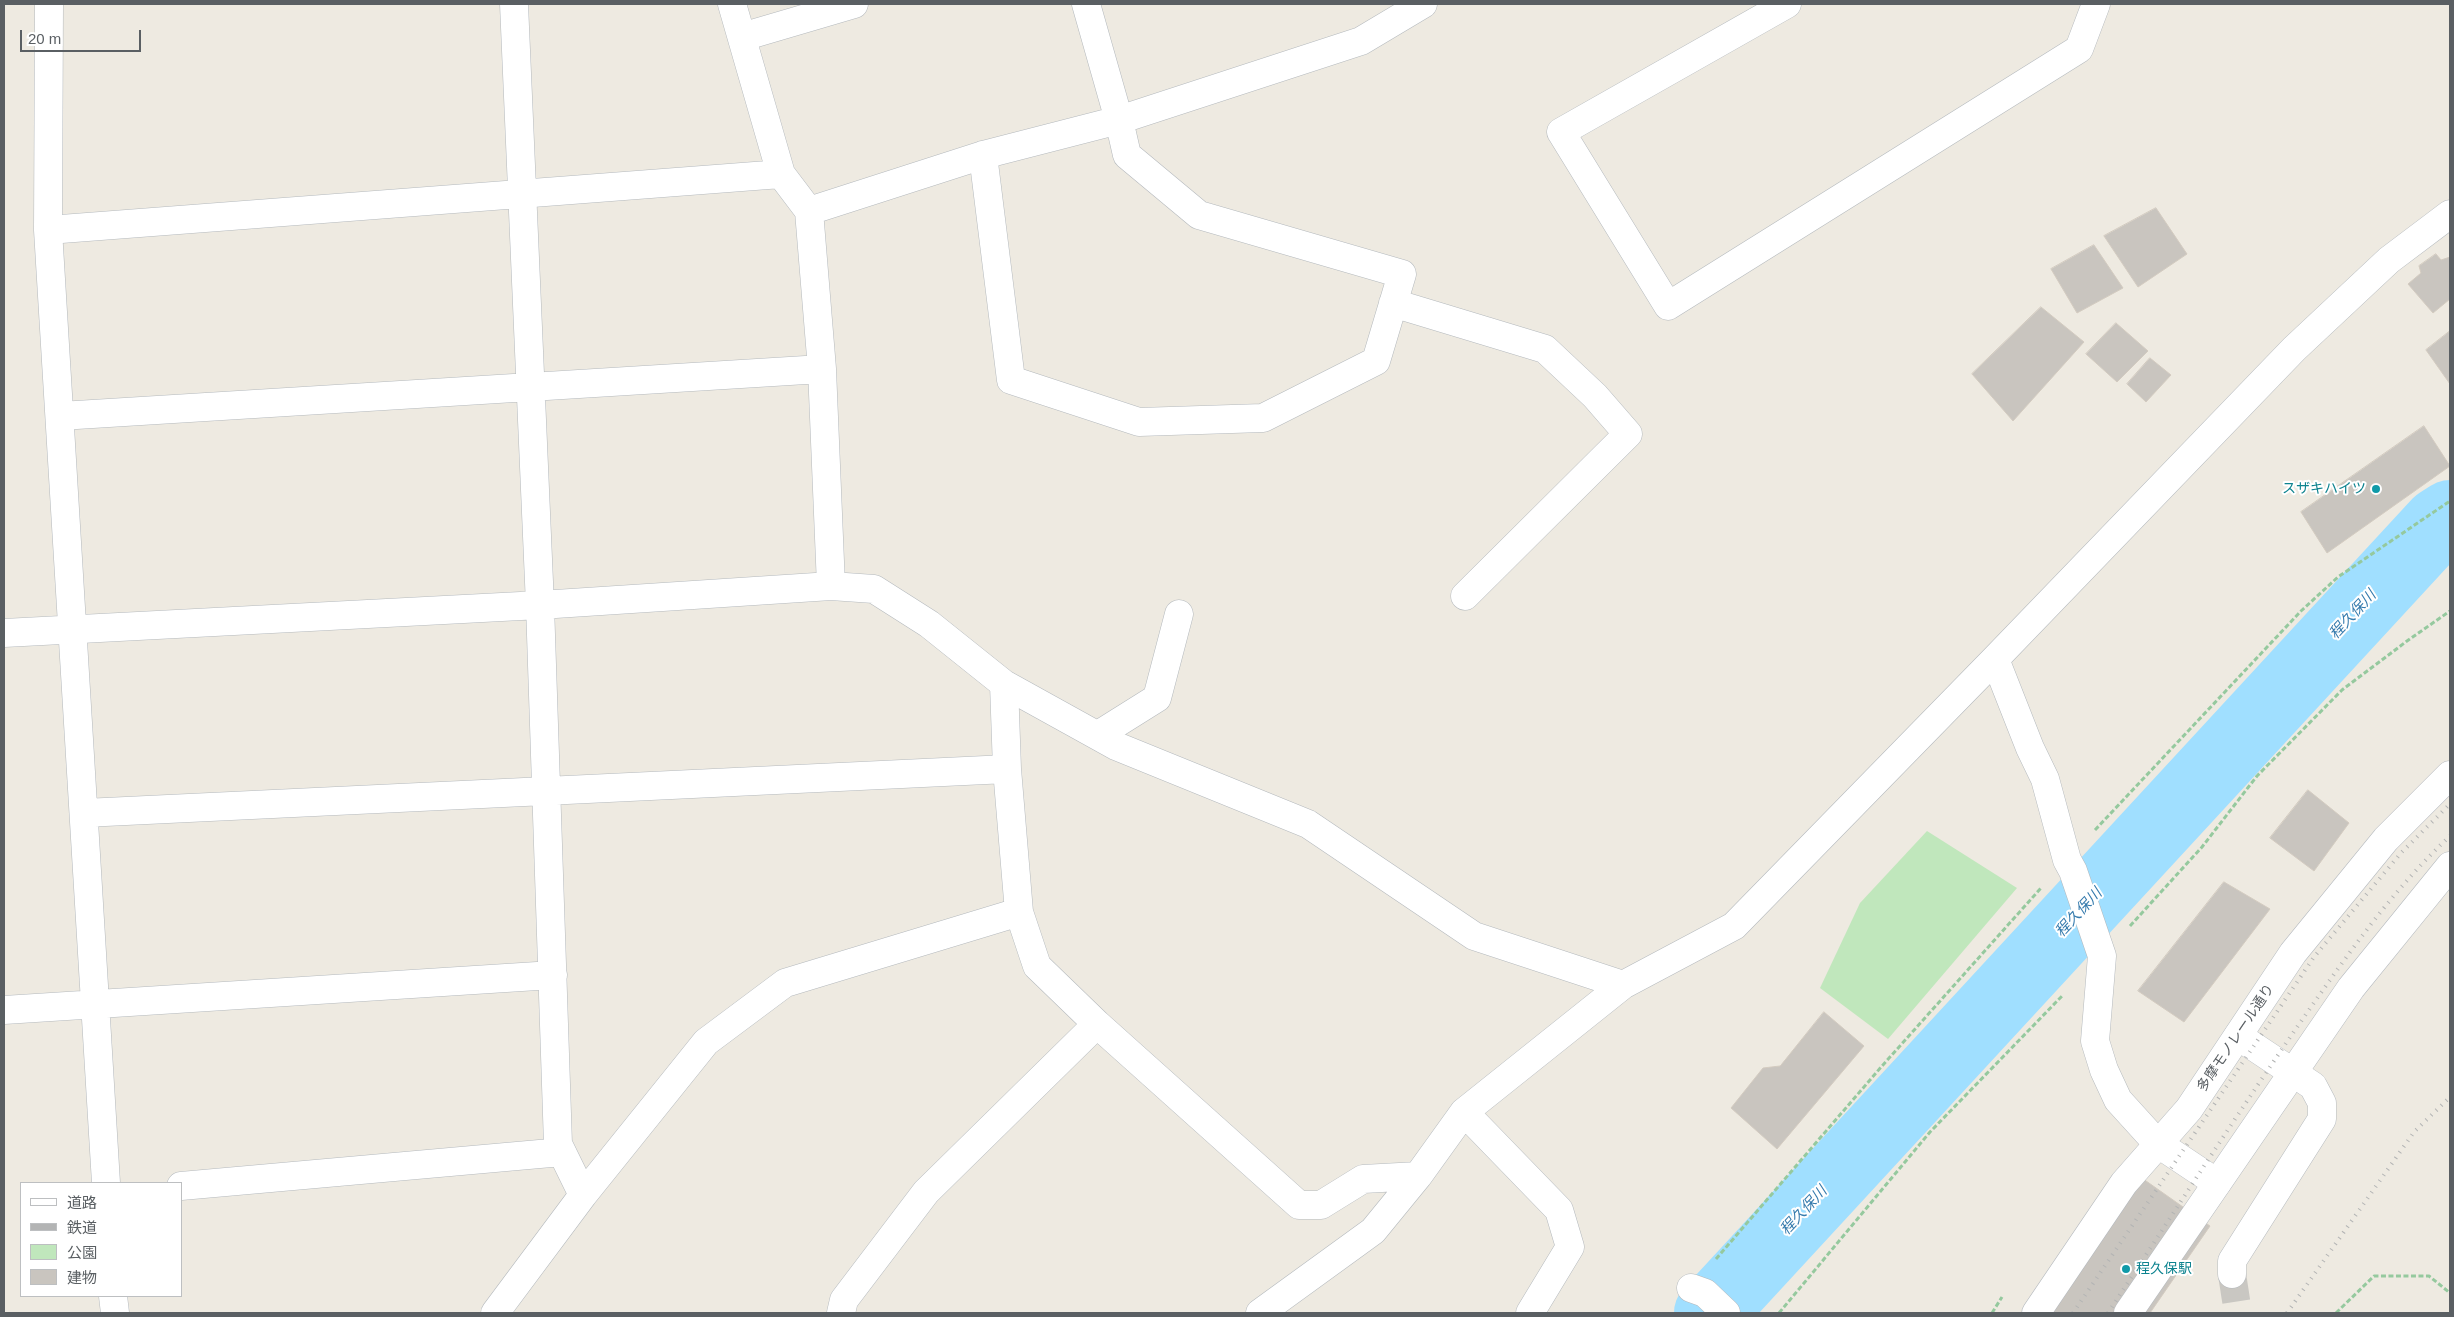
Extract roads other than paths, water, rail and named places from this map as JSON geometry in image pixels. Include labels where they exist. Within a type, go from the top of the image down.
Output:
[{"type":"street","points":[[49,4],[48,230],[106,1182]]},
{"type":"street","points":[[514,4],[540,605],[558,1144],[583,1194]]},
{"type":"street","points":[[732,4],[781,174],[809,211],[822,369],[831,586]]},
{"type":"street","points":[[742,37],[854,4]]},
{"type":"street","points":[[983,155],[1010,380],[1139,422],[1263,418],[1376,361],[1402,274],[1199,215],[1127,155],[1086,4]]},
{"type":"street","points":[[809,211],[983,155],[1119,120],[1361,41],[1423,4]]},
{"type":"street","points":[[1787,4],[1561,132],[1668,306],[2079,49],[2096,4]]},
{"type":"street","points":[[48,230],[781,174]]},
{"type":"street","points":[[1260,1313],[1373,1231],[1418,1176],[1464,1112],[1622,985],[1734,926],[2294,349],[2389,260],[2450,214]]},
{"type":"street","points":[[1393,303],[1545,349],[1595,396],[1628,434],[1465,596]]},
{"type":"street","points":[[60,416],[822,369]]},
{"type":"street","points":[[4,633],[540,605],[831,586],[874,589],[929,624],[1004,684],[1116,746],[1308,824],[1474,936],[1622,985]]},
{"type":"street","points":[[1098,735],[1157,698],[1179,614]]},
{"type":"street","points":[[1995,659],[2030,748],[2045,778],[2066,860],[2073,871],[2102,956],[2095,1041],[2104,1070],[2118,1100],[2157,1143],[2217,1183]]},
{"type":"street","points":[[1004,684],[1007,769],[1019,912],[1037,966],[1097,1024],[1299,1205],[1321,1205],[1363,1179],[1418,1176]]},
{"type":"street","points":[[84,813],[1007,769]]},
{"type":"street","name":"多摩モノレール通り","points":[[2036,1313],[2124,1183],[2157,1143],[2189,1109],[2293,953],[2386,839],[2450,775]]},
{"type":"street","points":[[2128,1313],[2351,988],[2450,866]]},
{"type":"street","points":[[495,1313],[583,1194],[706,1042],[785,983],[1019,912]]},
{"type":"street","points":[[4,1010],[553,976]]},
{"type":"street","points":[[841,1313],[844,1300],[926,1192],[1097,1024]]},
{"type":"street","points":[[2232,1274],[2232,1261],[2322,1119],[2322,1103],[2313,1086],[2238,1036]]},
{"type":"street","points":[[1464,1112],[1559,1210],[1570,1247],[1530,1313]]},
{"type":"street","points":[[182,1186],[562,1152]]},
{"type":"street","points":[[1698,1290],[1726,1313]]},
{"type":"street","points":[[113,1297],[115,1313]]},
{"type":"waterway","name":"程久保川","points":[[1710,1313],[2439,523],[2450,516]]},
{"type":"tunnel","points":[[2232,1274],[2238,1313]]},
{"type":"railway","points":[[2073,1313],[2314,957],[2401,853],[2450,804]]},
{"type":"railway","points":[[2108,1313],[2246,1102],[2329,981],[2406,881],[2450,836]]},
{"type":"railway","points":[[2287,1313],[2414,1132],[2450,1097]]},
{"type":"place","name":"スザキハイツ","points":[[2376,489]]},
{"type":"place","name":"程久保駅","points":[[2126,1269]]}]
